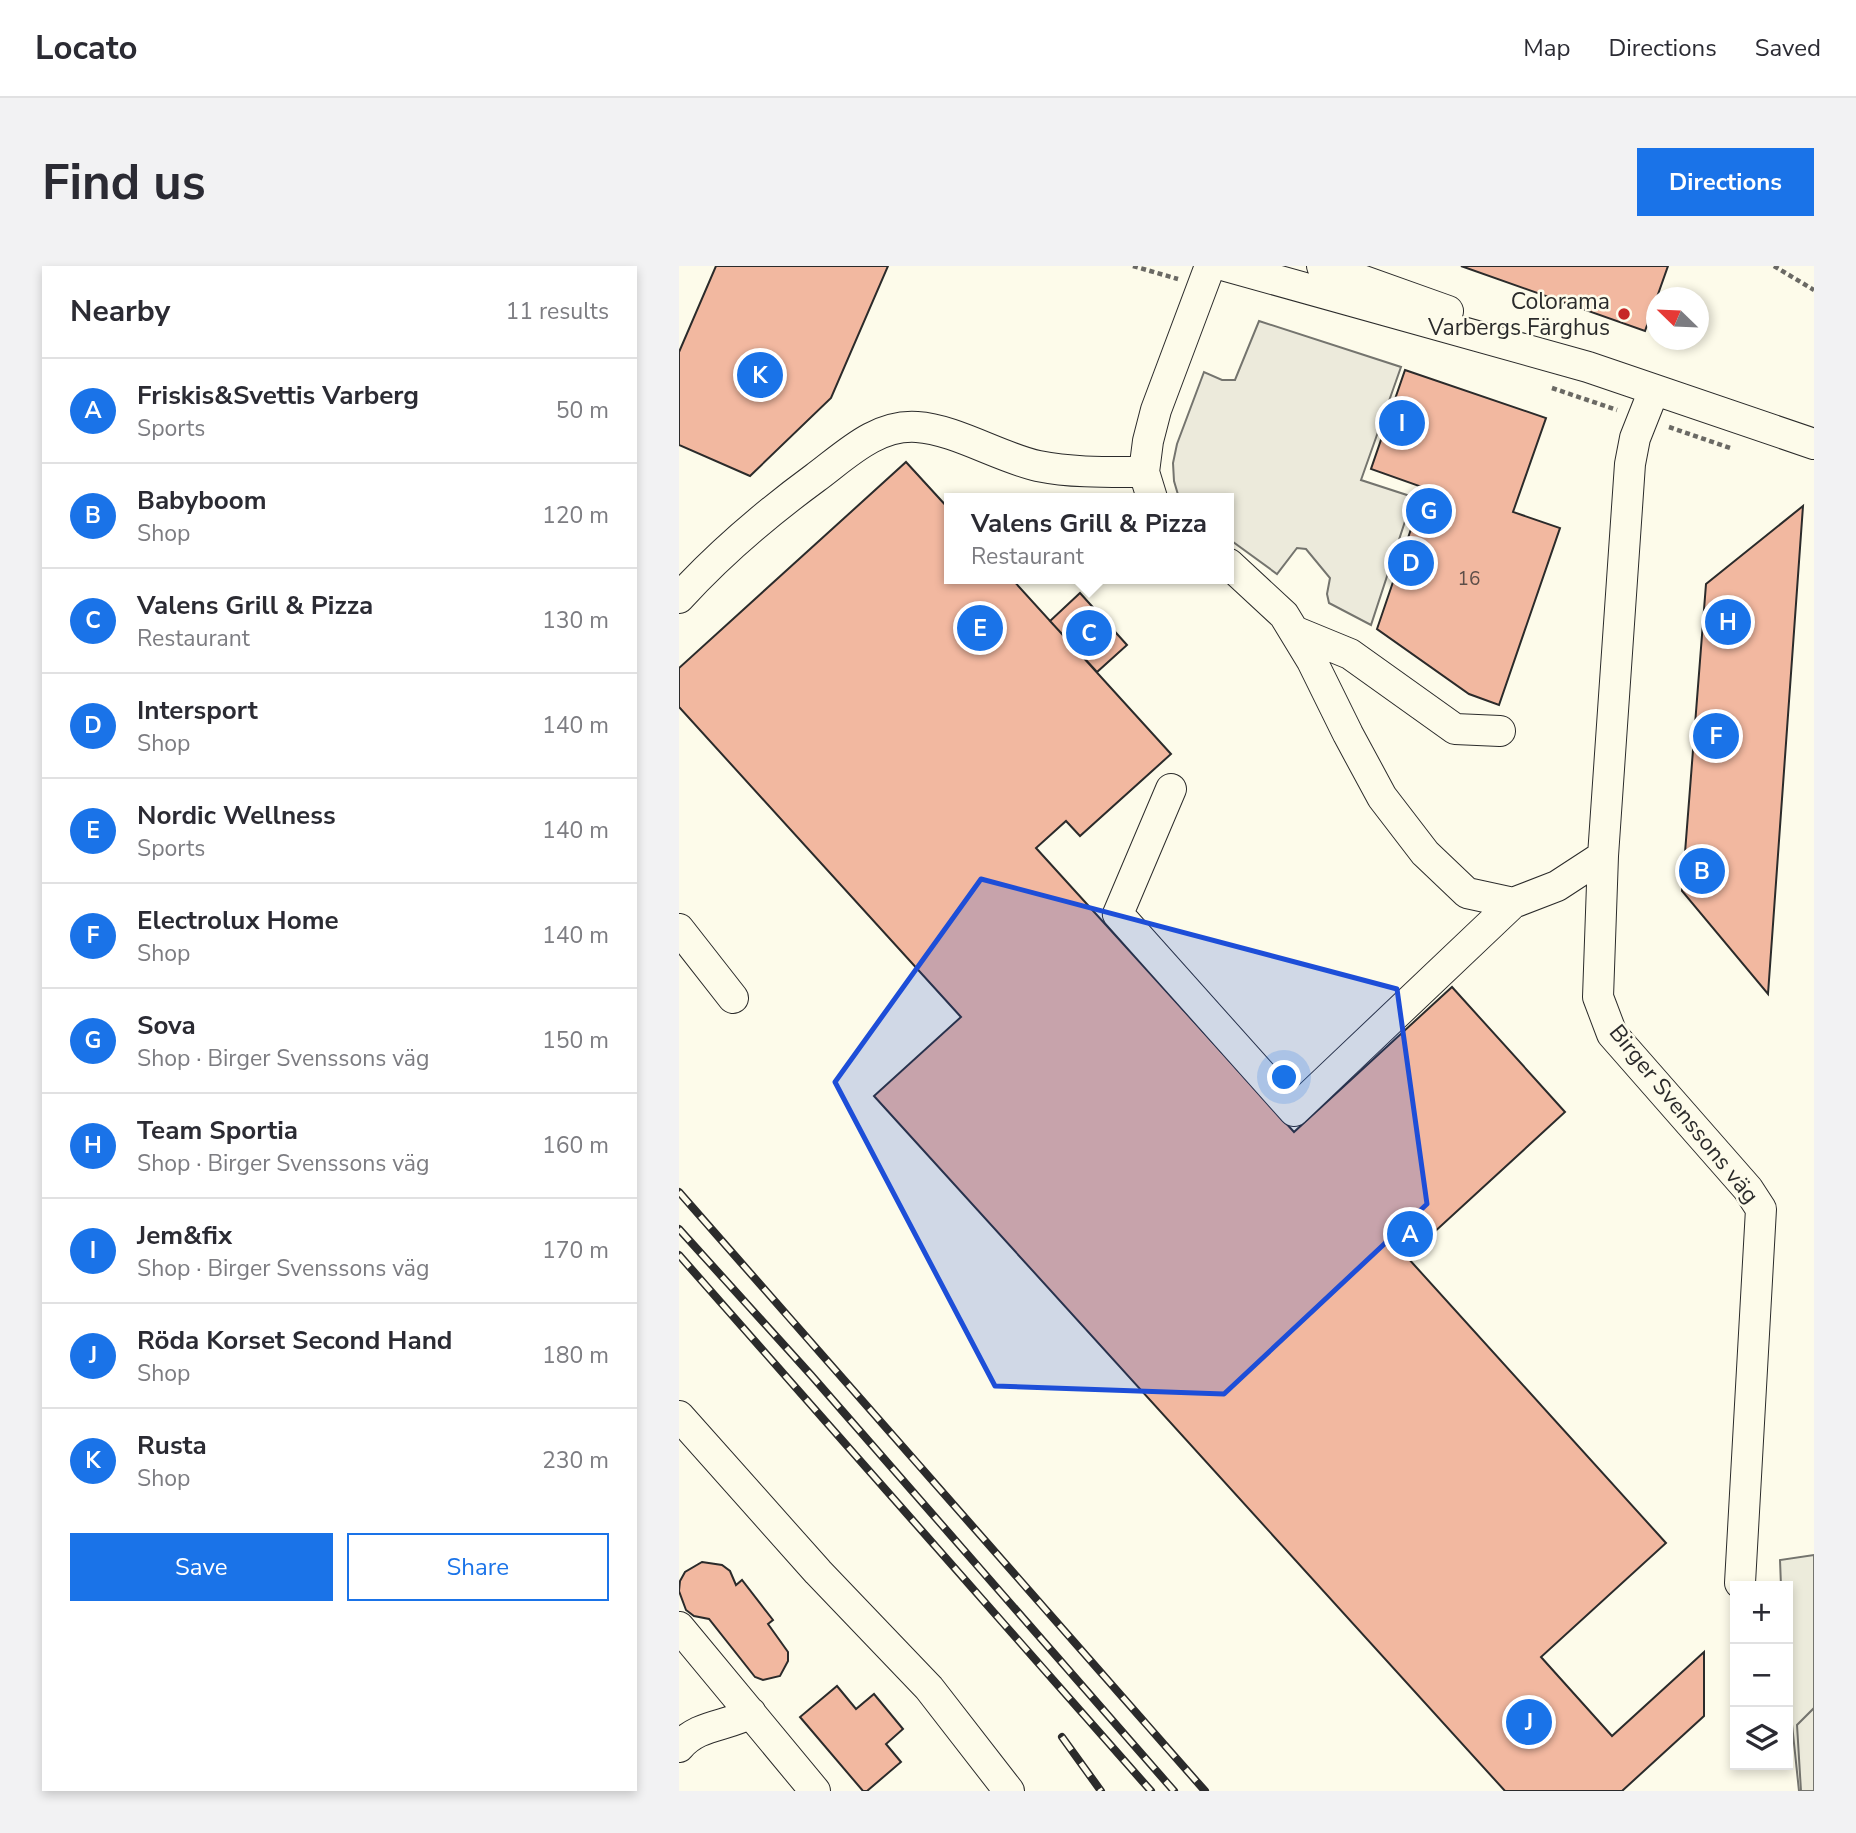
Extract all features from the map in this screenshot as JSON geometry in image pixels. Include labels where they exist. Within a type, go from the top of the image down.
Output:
[{"type":"street","points":[[1226,266],[1588,368],[1814,444]]},
{"type":"street","points":[[1322,266],[1411,296],[1588,368]]},
{"type":"street","points":[[679,597],[743,535],[790,496],[853,449],[889,430],[902,427],[929,429],[1037,466],[1092,472],[1148,485],[1148,441],[1156,410],[1206,276]]},
{"type":"street","name":"Birger Svenssons väg","points":[[1654,390],[1635,438],[1630,464],[1604,856],[1598,998],[1612,1034],[1748,1189],[1761,1209],[1740,1581]]},
{"type":"street","points":[[1234,569],[1285,615],[1312,661],[1347,734],[1382,797],[1425,853],[1467,893],[1513,903]]},
{"type":"street","points":[[1294,631],[1350,654],[1455,729],[1500,731]]},
{"type":"street","points":[[1171,789],[1118,914],[1294,1111],[1513,903],[1557,886],[1604,856]]},
{"type":"street","points":[[679,929],[733,998]]},
{"type":"street","points":[[679,1416],[818,1572],[929,1688],[1009,1791]]},
{"type":"street","points":[[679,1627],[815,1791]]},
{"type":"street","points":[[679,1747],[688,1737],[703,1728],[740,1719],[751,1713]]},
{"type":"path","points":[[1133,266],[1206,276]]},
{"type":"path","points":[[1775,266],[1814,290]]},
{"type":"path","points":[[1551,388],[1735,449]]},
{"type":"highlighted area","points":[[981,879],[1397,989],[1427,1204],[1224,1394],[995,1386],[835,1082]]},
{"type":"shaded area","points":[[1259,321],[1401,367],[1361,480],[1413,497],[1371,625],[1329,603],[1327,594],[1330,578],[1306,549],[1297,548],[1277,574],[1234,543],[1234,493],[1178,493],[1173,463],[1177,444],[1204,372],[1222,380],[1235,380]]},
{"type":"shaded area","points":[[1814,1555],[1814,1791],[1799,1791],[1793,1734],[1793,1581],[1781,1581],[1780,1560]]},
{"type":"shaded area","points":[[1814,1708],[1814,1791],[1801,1791],[1797,1725]]},
{"type":"building","points":[[716,266],[888,266],[831,398],[750,476],[679,445],[679,352]]},
{"type":"building","name":"Colorama Varbergs Färghus","points":[[1461,266],[1668,266],[1661,287],[1646,287],[1645,331]]},
{"type":"building","points":[[1405,370],[1546,418],[1513,512],[1560,528],[1499,705],[1469,694],[1377,629],[1425,488],[1371,469]]},
{"type":"building","points":[[906,462],[944,504],[944,584],[1017,584],[1171,754],[1080,836],[1066,821],[1036,848],[1294,1132],[1452,987],[1565,1112],[1407,1257],[1666,1543],[1541,1657],[1612,1736],[1704,1652],[1704,1716],[1622,1791],[1505,1791],[874,1096],[961,1017],[679,707],[679,668]]},
{"type":"building","points":[[1803,506],[1768,994],[1682,891],[1706,584]]},
{"type":"building","points":[[1080,593],[1127,645],[1097,672],[1050,621]]},
{"type":"building","points":[[702,1562],[722,1565],[730,1571],[736,1585],[742,1580],[773,1620],[768,1624],[788,1652],[788,1661],[780,1676],[763,1680],[755,1677],[709,1619],[694,1616],[686,1610],[679,1591],[680,1581],[685,1572]]},
{"type":"building","points":[[837,1686],[856,1709],[874,1694],[903,1729],[886,1744],[901,1762],[867,1791],[863,1791],[800,1717]]},
{"type":"railway","points":[[679,1192],[1205,1791]]},
{"type":"railway","points":[[679,1229],[811,1375],[1174,1791]]},
{"type":"railway","points":[[679,1255],[1151,1791]]},
{"type":"railway","points":[[1062,1737],[1101,1791]]},
{"type":"place","name":"Colorama Varbergs Färghus","points":[[1624,314]]},
{"type":"place","name":"Rusta","points":[[760,375]]},
{"type":"place","name":"Jem&fix","points":[[1402,423]]},
{"type":"place","name":"Sova","points":[[1429,511]]},
{"type":"place","name":"Intersport","points":[[1411,563]]},
{"type":"place","name":"Team Sportia","points":[[1728,622]]},
{"type":"place","name":"Nordic Wellness","points":[[980,628]]},
{"type":"place","name":"Valens Grill & Pizza","points":[[1089,633]]},
{"type":"place","name":"Electrolux Home","points":[[1716,736]]},
{"type":"place","name":"Babyboom","points":[[1702,871]]},
{"type":"place","name":"Friskis&Svettis Varberg","points":[[1410,1234]]},
{"type":"place","name":"Röda Korset Second Hand","points":[[1529,1722]]}]
